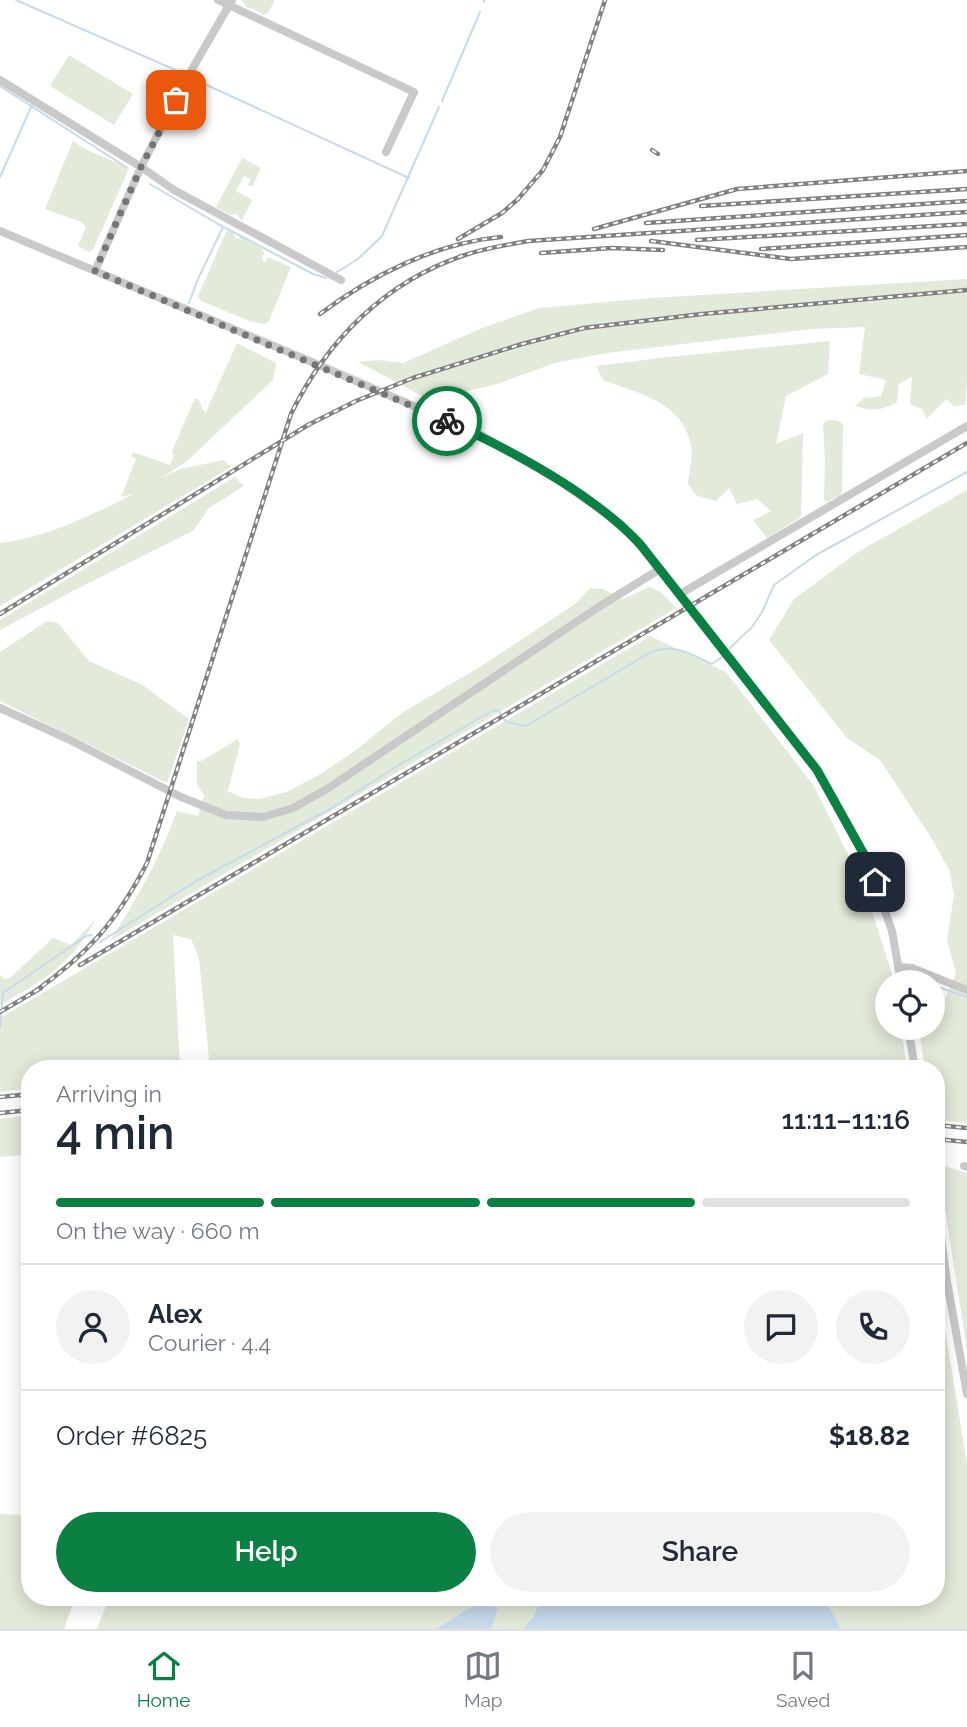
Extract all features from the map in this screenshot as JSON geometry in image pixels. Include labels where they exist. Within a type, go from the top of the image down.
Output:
[{"type":"street","points":[[95,271],[141,167],[224,1],[414,92],[386,152]]},
{"type":"street","points":[[0,80],[174,190],[341,280]]},
{"type":"street","points":[[0,231],[483,436],[608,514],[630,534],[660,569],[798,744],[823,781],[866,858],[892,931],[899,970]]},
{"type":"street","points":[[680,594],[967,426]]},
{"type":"street","points":[[0,708],[68,738],[181,797],[226,815],[262,817],[293,808],[327,789],[597,608],[660,569]]},
{"type":"street","points":[[898,967],[912,968],[967,990]]},
{"type":"street","points":[[910,1040],[914,1060]]},
{"type":"street","points":[[945,1266],[967,1394]]},
{"type":"green space","points":[[242,0],[275,0],[264,15],[246,7]]},
{"type":"green space","points":[[69,55],[133,94],[114,125],[50,86]]},
{"type":"green space","points":[[73,141],[129,168],[93,250],[89,252],[78,246],[86,227],[81,222],[45,209]]},
{"type":"green space","points":[[242,158],[261,168],[252,187],[248,185],[251,179],[244,176],[236,191],[252,200],[242,221],[236,214],[231,215],[216,207]]},
{"type":"green space","points":[[227,230],[234,233],[236,239],[241,237],[261,248],[264,253],[262,260],[266,262],[268,257],[291,267],[269,321],[265,324],[252,322],[201,301],[198,296]]},
{"type":"green space","points":[[967,279],[965,405],[954,406],[946,399],[927,419],[922,409],[910,404],[912,377],[899,384],[897,402],[881,409],[855,406],[864,398],[881,396],[886,380],[859,374],[865,327],[812,329],[607,353],[555,363],[497,384],[430,400],[358,362],[378,360],[403,363],[482,328],[539,308],[651,298]]},
{"type":"green space","points":[[830,341],[828,374],[786,396],[776,444],[803,433],[801,517],[767,538],[753,520],[771,511],[757,499],[737,504],[729,488],[716,501],[697,496],[688,484],[691,445],[678,418],[657,401],[603,380],[596,366],[668,357]]},
{"type":"green space","points":[[237,343],[276,363],[273,380],[186,462],[161,478],[180,469],[224,460],[231,467],[0,606],[0,543],[51,531],[133,494],[121,497],[136,459],[131,456],[133,452],[170,465],[174,456],[172,451],[195,398],[206,412]]},
{"type":"green space","points":[[827,420],[837,420],[843,424],[842,491],[841,495],[827,502],[824,500],[823,424]]},
{"type":"green space","points":[[235,477],[244,486],[209,508],[193,531],[0,630],[0,620]]},
{"type":"green space","points":[[967,490],[967,1123],[945,1121],[945,1060],[924,1060],[921,1040],[945,1040],[945,999],[956,973],[947,940],[954,895],[949,870],[934,842],[880,760],[847,738],[769,640],[794,599],[858,552]]},
{"type":"green space","points":[[650,587],[661,592],[676,608],[110,941],[147,878],[177,811],[198,816],[204,796],[197,784],[197,761],[238,739],[240,744],[228,791],[243,798],[259,799],[287,792],[356,750],[403,712],[483,665],[575,604],[590,588],[602,589],[623,599]]},
{"type":"green space","points":[[47,621],[58,623],[89,661],[141,684],[189,719],[167,783],[0,701],[0,652]]},
{"type":"green space","points":[[650,636],[726,672],[814,786],[864,887],[891,970],[875,970],[875,1040],[903,1040],[906,1060],[209,1060],[199,958],[191,939],[173,935],[180,1060],[21,1060],[21,1089],[0,1092],[0,1018]]},
{"type":"green space","points":[[96,919],[76,949],[55,970],[0,1005],[0,975],[4,979],[10,978],[53,938],[71,945]]},
{"type":"green space","points":[[21,1116],[21,1155],[0,1157],[0,1119]]},
{"type":"green space","points":[[945,1166],[967,1173],[967,1350],[945,1209]]},
{"type":"green space","points":[[945,1330],[967,1464],[967,1629],[841,1629],[828,1606],[945,1606]]},
{"type":"green space","points":[[0,1514],[21,1515],[21,1606],[72,1606],[64,1629],[0,1629]]},
{"type":"green space","points":[[106,1606],[472,1606],[436,1629],[97,1629]]},
{"type":"green space","points":[[495,1606],[538,1606],[523,1629],[491,1629],[498,1609]]},
{"type":"water","points":[[472,1606],[494,1606],[498,1609],[491,1629],[436,1629]]},
{"type":"water","points":[[538,1606],[828,1606],[841,1629],[523,1629]]},
{"type":"waterway","points":[[16,0],[180,72]]},
{"type":"waterway","points":[[442,101],[480,12]]},
{"type":"waterway","points":[[198,81],[409,178]]},
{"type":"waterway","points":[[0,86],[126,167]]},
{"type":"waterway","points":[[0,177],[32,105]]},
{"type":"waterway","points":[[337,272],[358,259],[382,236],[439,107]]},
{"type":"waterway","points":[[150,184],[218,224],[313,274],[326,278]]},
{"type":"waterway","points":[[189,303],[223,227]]},
{"type":"waterway","points":[[730,648],[752,627],[774,585],[816,555],[967,472]]},
{"type":"waterway","points":[[100,942],[198,880],[330,809],[492,711],[498,710],[506,722],[526,726],[651,652],[675,649],[712,664],[722,657]]},
{"type":"waterway","points":[[0,1028],[3,993],[86,936],[92,935]]},
{"type":"waterway","points":[[945,989],[967,997]]},
{"type":"railway","points":[[458,239],[502,213],[543,170],[560,137],[605,0]]},
{"type":"railway","points":[[652,150],[658,154]]},
{"type":"railway","points":[[594,229],[737,189],[967,171]]},
{"type":"railway","points":[[701,206],[967,189]]},
{"type":"railway","points":[[646,223],[967,201]]},
{"type":"railway","points":[[34,992],[70,964],[100,935],[136,884],[147,863],[291,414],[322,362],[341,338],[385,297],[436,266],[465,255],[528,241],[967,212]]},
{"type":"railway","points":[[697,240],[967,224]]},
{"type":"railway","points":[[761,249],[967,235]]},
{"type":"railway","points":[[320,314],[361,286],[406,263],[453,246],[501,237]]},
{"type":"railway","points":[[651,241],[791,259],[967,247]]},
{"type":"railway","points":[[541,253],[611,248],[663,250]]},
{"type":"railway","points":[[0,614],[308,425],[356,401],[413,378],[584,328],[702,314],[967,290]]},
{"type":"railway","points":[[80,965],[967,443]]},
{"type":"railway","points":[[0,1012],[41,988]]},
{"type":"railway","points":[[0,1097],[21,1095]]},
{"type":"railway","points":[[0,1113],[21,1111]]},
{"type":"railway","points":[[945,1126],[967,1128]]},
{"type":"railway","points":[[945,1140],[967,1142]]},
{"type":"way so far","points":[[176,100],[141,167],[95,271],[447,421]]},
{"type":"route","points":[[447,421],[483,436],[561,482],[621,524],[640,544],[817,770],[866,858],[875,882]]}]
